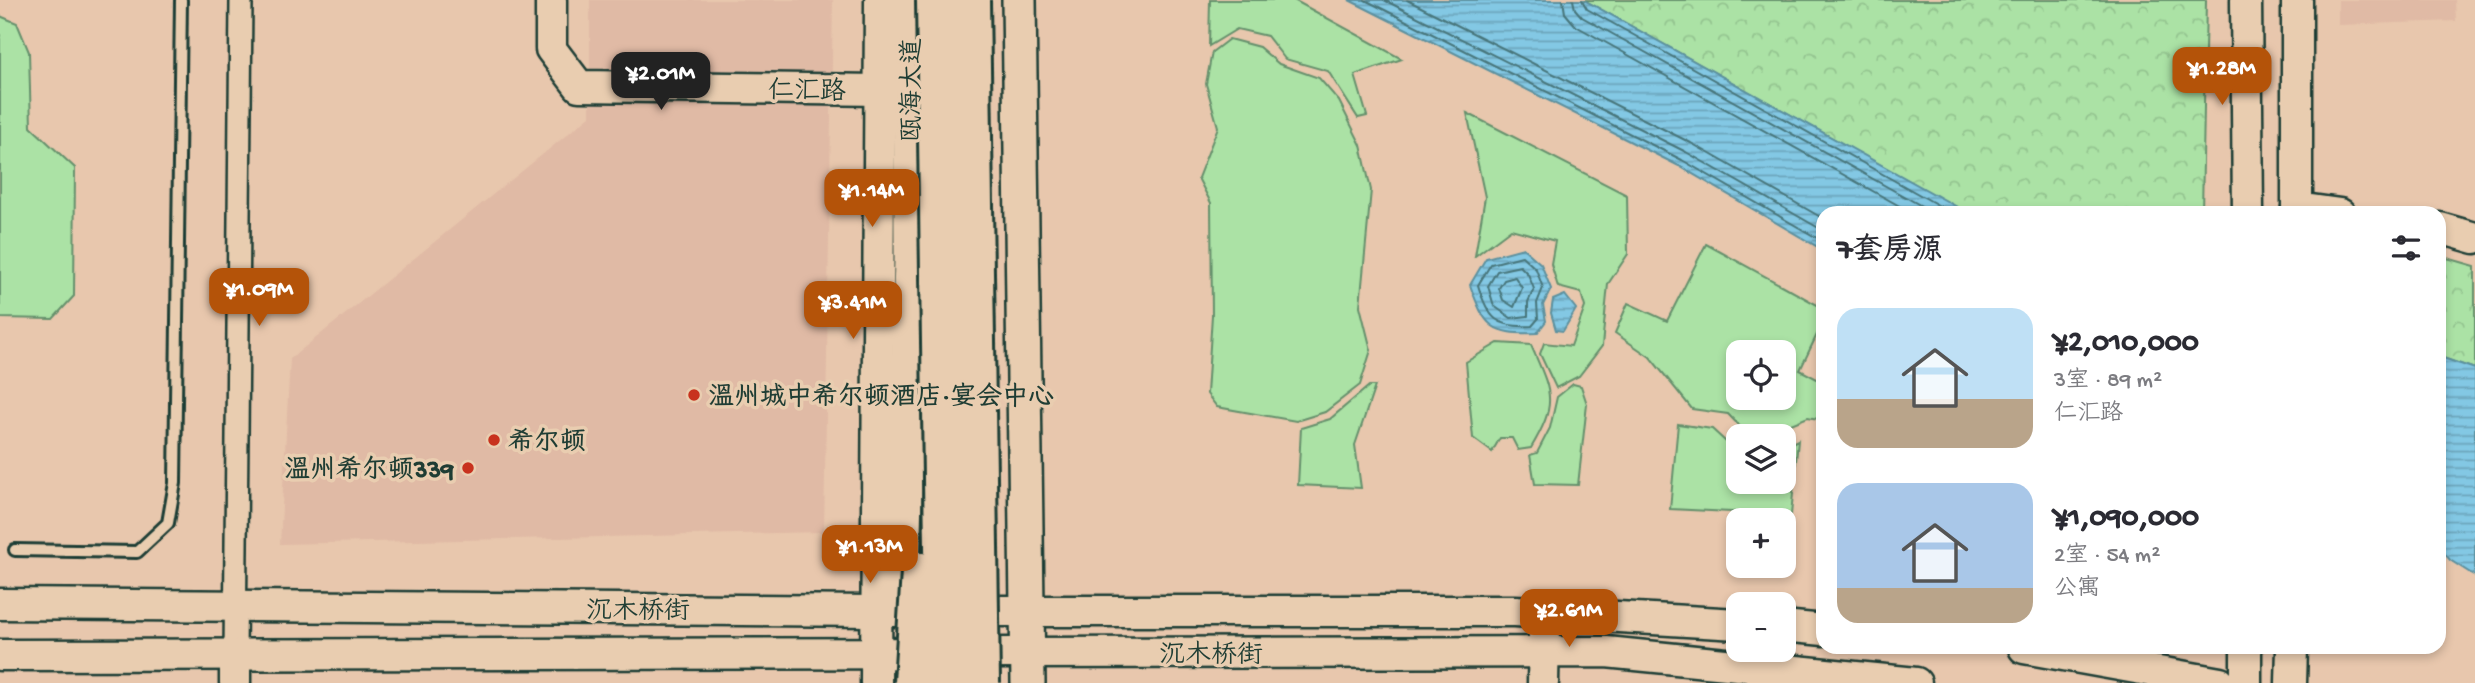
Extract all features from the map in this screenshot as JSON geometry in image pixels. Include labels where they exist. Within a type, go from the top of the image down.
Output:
[{"type":"highway","name":"瓯海大道","points":[[936,0],[938,297],[946,683]]},
{"type":"highway","points":[[970,0],[979,683]]},
{"type":"highway","points":[[898,668],[938,297]]},
{"type":"main road","name":"瓯海大道","points":[[898,668],[889,611],[911,259],[909,0]]},
{"type":"main road","points":[[1019,0],[1028,668]]},
{"type":"street","points":[[235,669],[241,0]]},
{"type":"street","name":"仁汇路","points":[[551,0],[551,49],[579,86],[879,90]]},
{"type":"street","points":[[880,0],[879,180],[889,611]]},
{"type":"street","points":[[2246,0],[2248,206]]},
{"type":"street","points":[[2297,0],[2297,206]]},
{"type":"street","points":[[879,180],[911,259]]},
{"type":"street","points":[[2446,230],[2475,238]]},
{"type":"street","name":"沉木桥街","points":[[0,604],[889,611],[1515,611],[1726,623]]},
{"type":"street","points":[[1543,614],[1543,683]]},
{"type":"street","points":[[1796,627],[1816,629]]},
{"type":"street","name":"沉木桥街","points":[[0,656],[235,669],[1028,668],[1606,652],[1916,683]]},
{"type":"street","points":[[2058,654],[2220,683]]},
{"type":"street","points":[[2246,654],[2246,683]]},
{"type":"street","points":[[2291,683],[2292,654]]},
{"type":"street","points":[[876,683],[898,668]]},
{"type":"lane","points":[[15,550],[136,552],[168,523],[175,483],[181,0]]},
{"type":"shaded area","points":[[590,0],[833,0],[824,532],[280,544],[290,359],[590,116]]},
{"type":"shaded area","points":[[2338,0],[2455,0],[2456,21],[2338,25]]},
{"type":"green space","points":[[1210,0],[1294,0],[1402,59],[1355,75],[1367,116],[1358,118],[1328,71],[1285,59],[1267,36],[1237,29],[1209,46]]},
{"type":"green space","points":[[1584,0],[2206,0],[2202,206],[1954,206]]},
{"type":"green space","points":[[0,16],[17,23],[29,52],[31,127],[75,168],[74,296],[53,319],[0,318]]},
{"type":"green space","points":[[1229,39],[1259,47],[1279,64],[1319,78],[1339,101],[1361,145],[1371,190],[1360,306],[1371,350],[1360,385],[1325,412],[1296,421],[1217,407],[1207,394],[1212,315],[1211,203],[1198,178],[1218,127],[1206,84],[1212,52]]},
{"type":"green space","points":[[1467,113],[1627,195],[1628,254],[1608,284],[1602,346],[1579,376],[1556,388],[1540,354],[1544,343],[1571,346],[1585,307],[1581,293],[1558,287],[1551,264],[1555,241],[1511,229],[1475,256],[1485,197]]},
{"type":"green space","points":[[1706,244],[1816,304],[1816,337],[1800,370],[1816,378],[1816,419],[1808,417],[1791,424],[1738,424],[1728,414],[1692,409],[1650,357],[1615,333],[1628,303],[1667,321]]},
{"type":"green space","points":[[2446,258],[2475,266],[2475,369],[2446,359]]},
{"type":"green space","points":[[1498,343],[1531,345],[1547,386],[1549,407],[1546,419],[1531,448],[1518,450],[1512,438],[1500,438],[1492,452],[1473,438],[1466,362]]},
{"type":"green space","points":[[1573,384],[1581,386],[1587,404],[1578,485],[1535,484],[1530,455],[1537,453],[1550,428],[1557,397]]},
{"type":"green space","points":[[1369,386],[1375,386],[1355,445],[1361,488],[1298,485],[1301,428],[1330,419]]},
{"type":"green space","points":[[1678,424],[1712,429],[1726,442],[1726,494],[1793,494],[1792,508],[1726,508],[1726,512],[1670,509]]},
{"type":"water","points":[[1349,0],[1584,0],[1955,206],[1816,206],[1816,246],[1679,166]]},
{"type":"water","points":[[1523,248],[1541,264],[1551,289],[1543,305],[1546,321],[1537,333],[1509,332],[1492,325],[1480,310],[1470,285],[1486,258]]},
{"type":"water","points":[[1565,295],[1576,309],[1563,331],[1556,330],[1551,313],[1553,300]]},
{"type":"water","points":[[2446,359],[2475,369],[2475,576],[2446,555]]},
{"type":"place","name":"温州城中希尔顿酒店·宴会中心","points":[[694,395]]},
{"type":"place","name":"希尔顿","points":[[494,440]]},
{"type":"place","name":"温州希尔顿339","points":[[468,468]]}]
